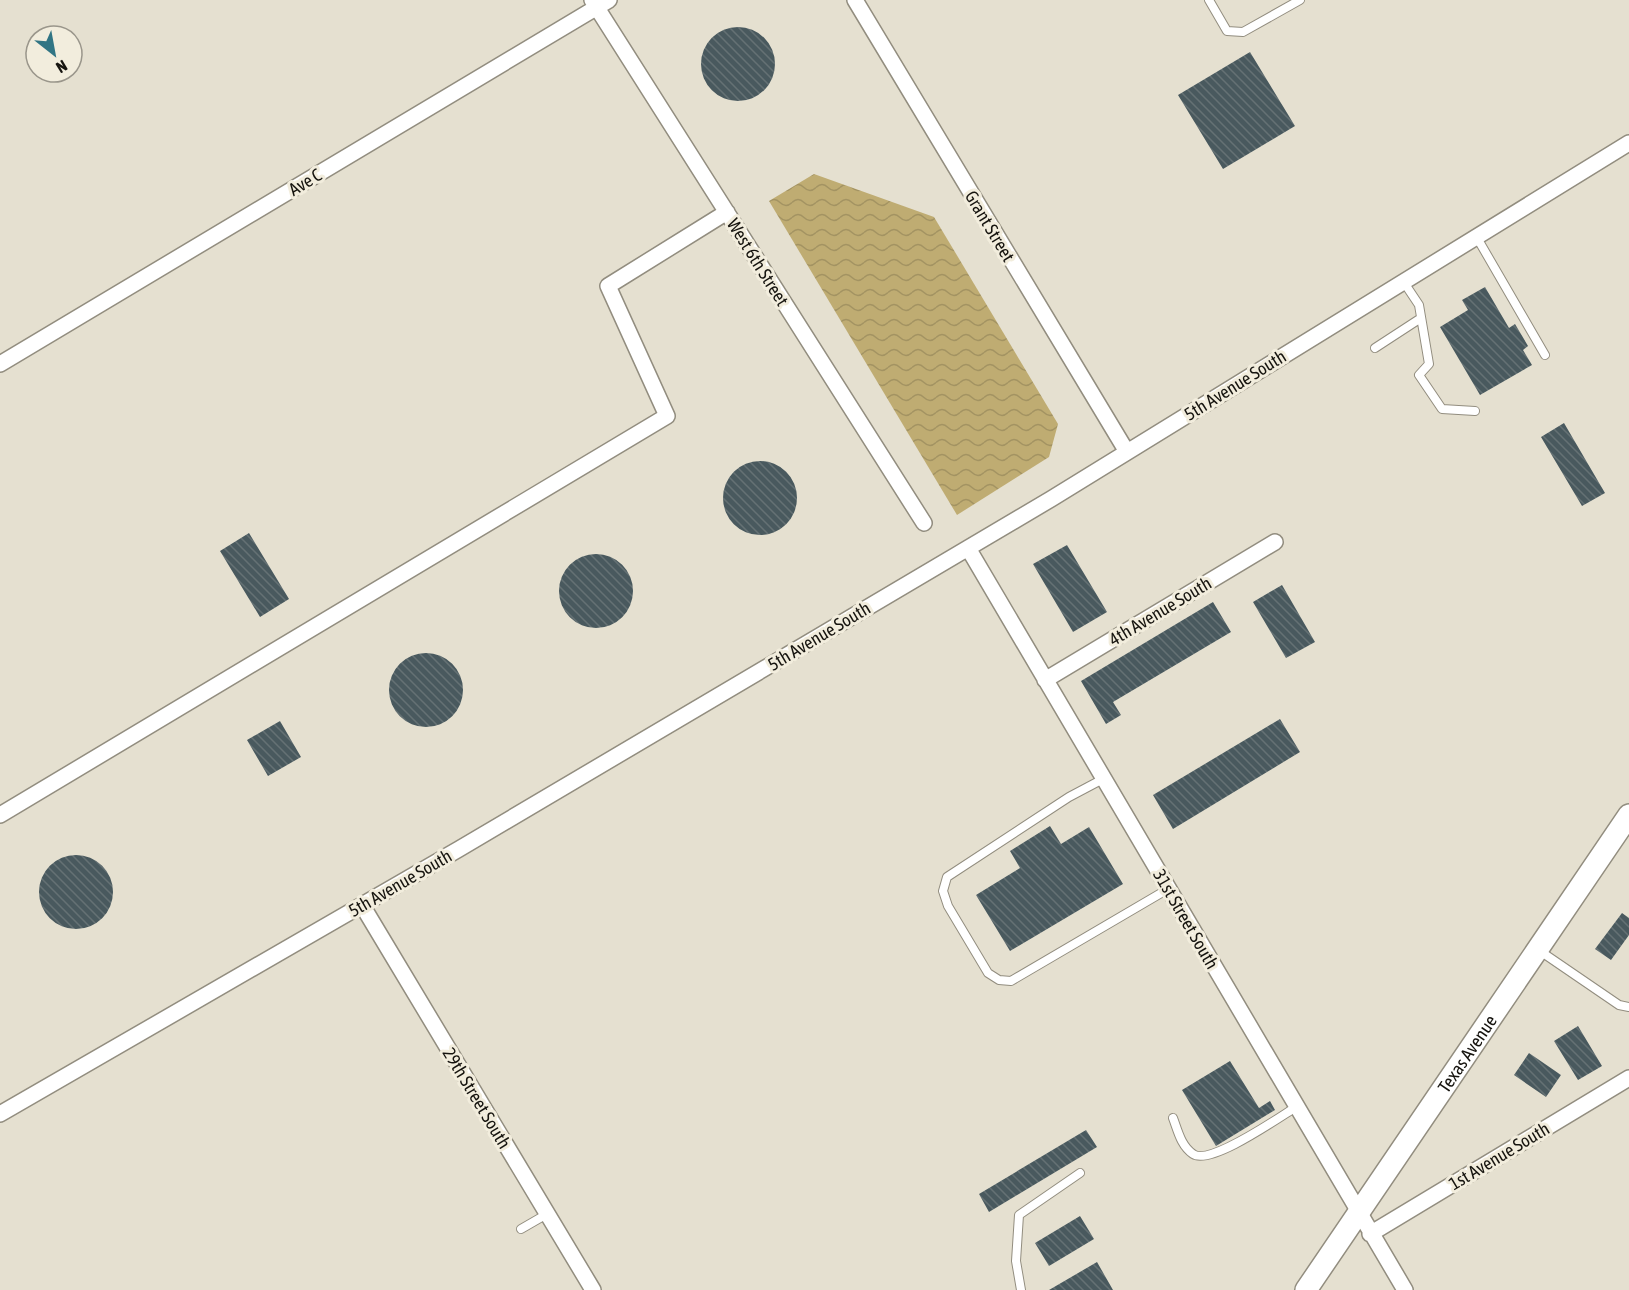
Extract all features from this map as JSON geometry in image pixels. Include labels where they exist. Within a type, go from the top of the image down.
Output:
[{"type":"main road","name":"Texas Avenue","points":[[1306,1290],[1629,815]]},
{"type":"street","name":"Grant Street","points":[[855,0],[1127,452]]},
{"type":"street","name":"West 6th Street","points":[[600,3],[727,212],[924,523]]},
{"type":"street","name":"Ave C","points":[[0,364],[600,3]]},
{"type":"street","name":"5th Avenue South","points":[[0,1114],[362,905],[968,548],[1629,143]]},
{"type":"street","points":[[0,815],[667,416],[608,286],[727,212]]},
{"type":"street","name":"4th Avenue South","points":[[1045,680],[1275,542]]},
{"type":"street","name":"31st Street South","points":[[968,548],[1405,1290]]},
{"type":"street","name":"29th Street South","points":[[362,905],[593,1290]]},
{"type":"street","name":"1st Avenue South","points":[[1370,1234],[1629,1078]]},
{"type":"lane","points":[[1209,0],[1227,31],[1243,32],[1300,0]]},
{"type":"lane","points":[[1476,236],[1545,355]]},
{"type":"lane","points":[[1403,281],[1419,305],[1422,318],[1429,364],[1419,375],[1442,409],[1475,411]]},
{"type":"lane","points":[[1375,348],[1422,318]]},
{"type":"lane","points":[[1103,779],[1069,797],[947,877],[943,891],[948,906],[988,973],[999,980],[1011,981],[1168,889]]},
{"type":"lane","points":[[1538,950],[1619,1005],[1629,1007]]},
{"type":"lane","points":[[1173,1118],[1183,1144],[1194,1155],[1204,1157],[1221,1151],[1296,1107]]},
{"type":"lane","points":[[1021,1290],[1016,1261],[1019,1215],[1080,1173]]},
{"type":"lane","points":[[521,1228],[547,1214]]},
{"type":"water","points":[[814,174],[934,217],[1058,424],[1049,457],[957,515],[769,201]]},
{"type":"building","points":[[731,27],[745,27],[759,33],[769,43],[775,57],[775,71],[769,85],[759,95],[745,101],[731,101],[717,95],[707,85],[701,71],[701,57],[707,43],[717,33]]},
{"type":"building","points":[[1250,52],[1295,126],[1223,169],[1178,95]]},
{"type":"building","points":[[1485,287],[1509,328],[1515,324],[1528,346],[1523,350],[1532,365],[1480,395],[1440,327],[1468,310],[1462,300]]},
{"type":"building","points":[[1564,423],[1605,493],[1582,506],[1541,437]]},
{"type":"building","points":[[753,461],[767,461],[781,467],[791,477],[797,491],[797,505],[791,519],[781,529],[767,535],[753,535],[739,529],[729,519],[723,505],[723,491],[729,477],[739,467]]},
{"type":"building","points":[[249,533],[289,599],[260,617],[220,551]]},
{"type":"building","points":[[1067,545],[1107,612],[1073,632],[1033,564]]},
{"type":"building","points":[[589,554],[603,554],[617,560],[627,570],[633,584],[633,598],[627,612],[617,622],[603,628],[589,628],[575,622],[565,612],[559,598],[559,584],[565,570],[575,560]]},
{"type":"building","points":[[1282,585],[1315,642],[1286,658],[1253,602]]},
{"type":"building","points":[[1213,602],[1231,632],[1113,702],[1121,715],[1106,724],[1081,681]]},
{"type":"building","points":[[419,653],[433,653],[447,659],[457,669],[463,683],[463,697],[457,711],[447,721],[433,727],[419,727],[405,721],[395,711],[389,697],[389,683],[395,669],[405,659]]},
{"type":"building","points":[[1280,719],[1300,752],[1173,829],[1153,795]]},
{"type":"building","points":[[280,721],[301,757],[268,776],[247,740]]},
{"type":"building","points":[[1050,826],[1061,844],[1089,827],[1123,884],[1010,951],[976,895],[1020,868],[1010,851]]},
{"type":"building","points":[[69,855],[83,855],[97,861],[107,871],[113,885],[113,899],[107,913],[97,923],[83,929],[69,929],[55,923],[45,913],[39,899],[39,885],[45,871],[55,861]]},
{"type":"building","points":[[1622,913],[1629,918],[1629,935],[1611,960],[1595,949]]},
{"type":"building","points":[[1578,1026],[1602,1066],[1578,1080],[1554,1041]]},
{"type":"building","points":[[1529,1053],[1561,1075],[1546,1097],[1514,1075]]},
{"type":"building","points":[[1230,1061],[1259,1108],[1270,1101],[1275,1110],[1216,1146],[1182,1090]]},
{"type":"building","points":[[1086,1130],[1097,1147],[989,1212],[979,1194]]},
{"type":"building","points":[[1080,1216],[1094,1239],[1049,1266],[1035,1243]]},
{"type":"building","points":[[1097,1262],[1113,1290],[1049,1290]]}]
